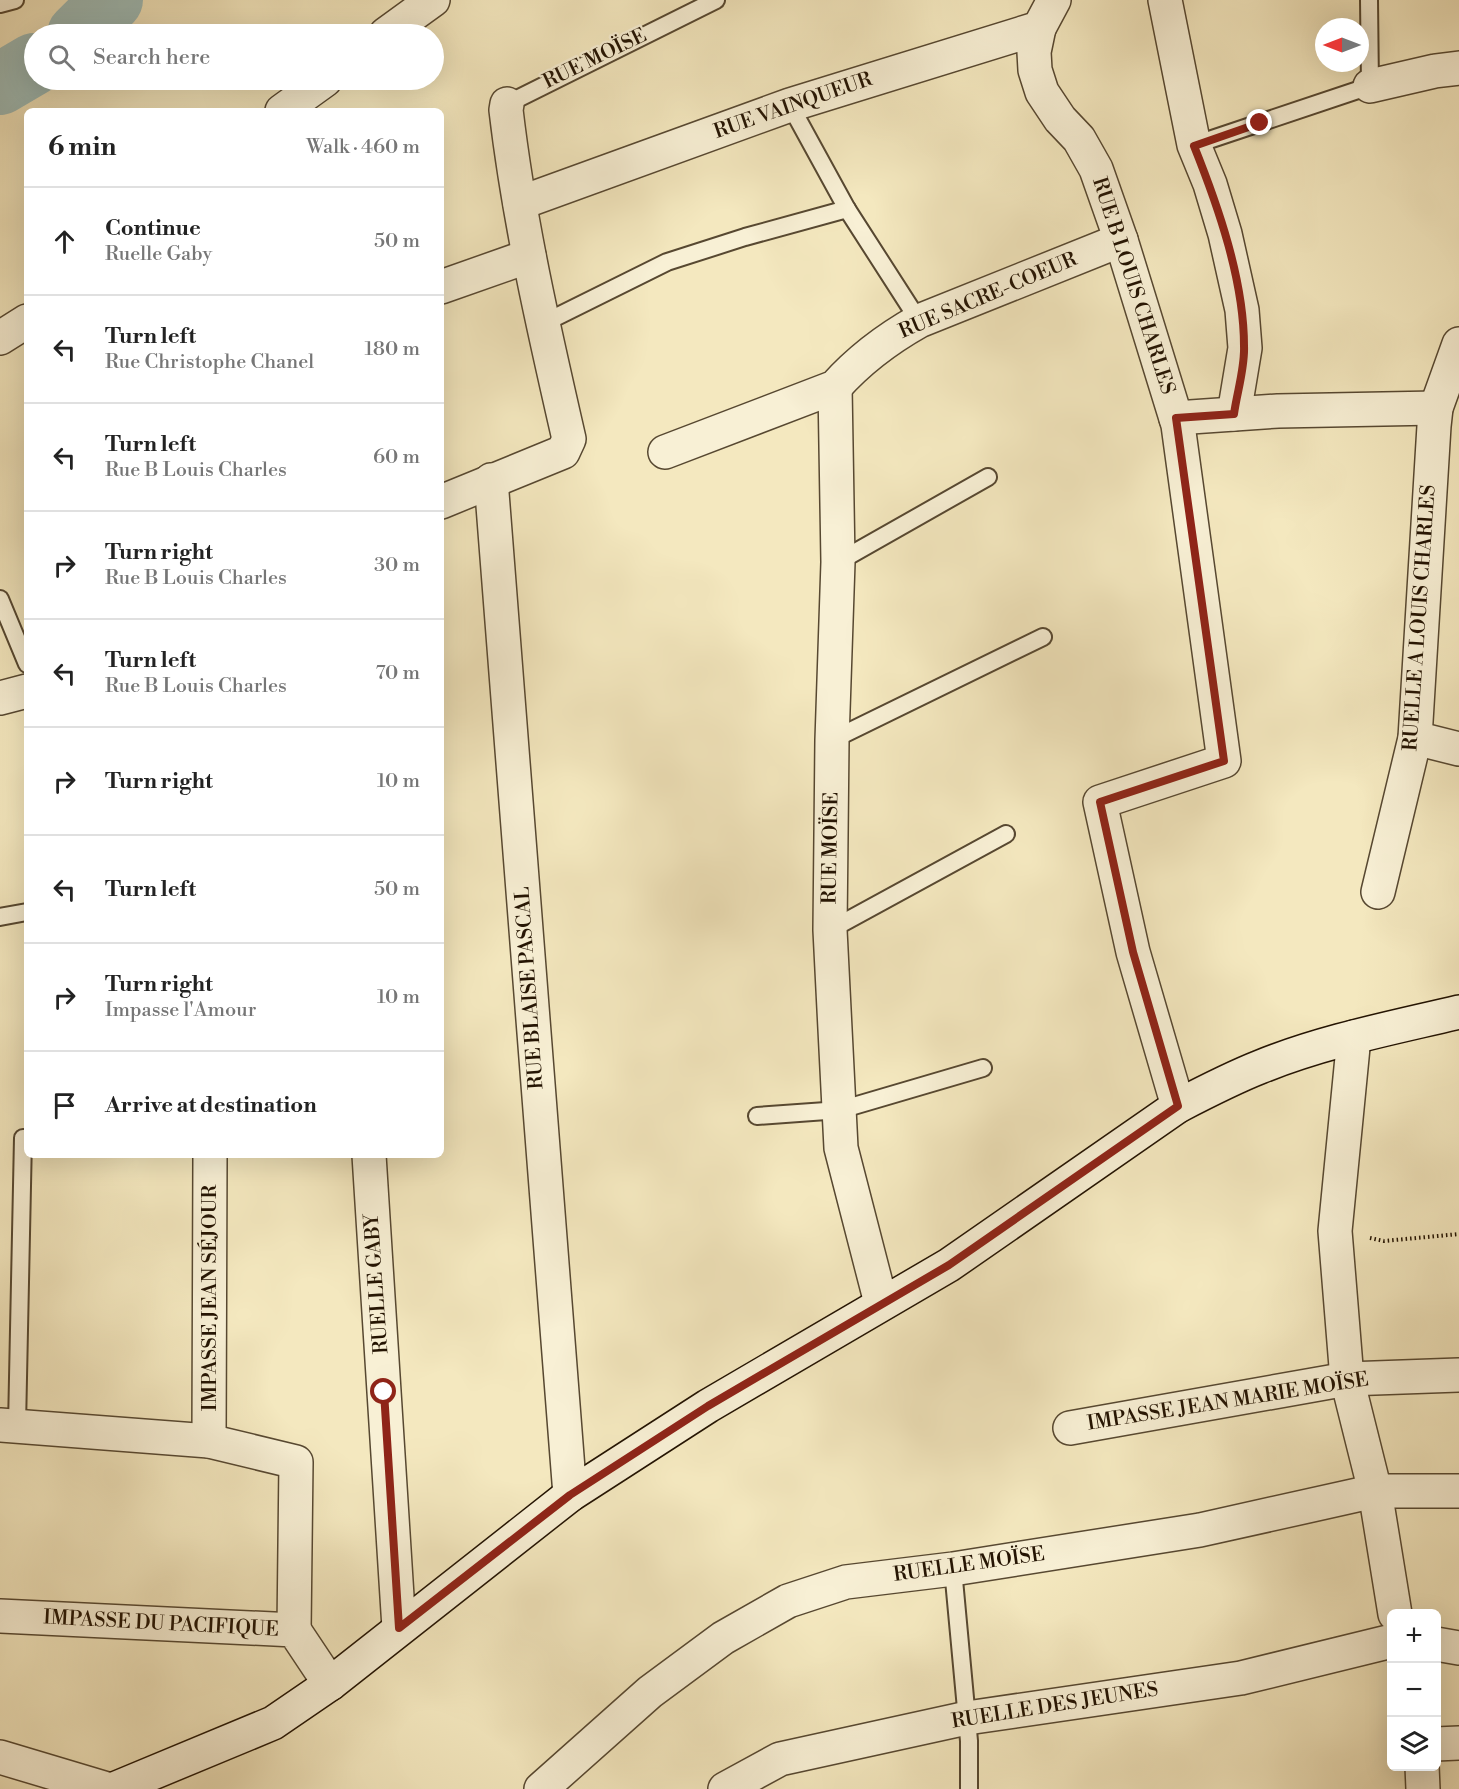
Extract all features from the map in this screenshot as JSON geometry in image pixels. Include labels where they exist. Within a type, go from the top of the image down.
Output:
[{"type":"street","points":[[401,24],[434,0]]},
{"type":"street","points":[[1165,0],[1194,146],[1210,184],[1225,234],[1242,310],[1245,348],[1234,414]]},
{"type":"street","name":"RUE VAINQUEUR","points":[[520,203],[1047,14]]},
{"type":"street","name":"RUE B LOUIS CHARLES","points":[[1047,14],[1034,52],[1035,70],[1042,92],[1060,119],[1079,140],[1096,169],[1121,240],[1176,418],[1224,761],[1100,802],[1133,952],[1178,1106]]},
{"type":"street","points":[[1370,86],[1435,71],[1459,68]]},
{"type":"street","points":[[286,108],[311,90]]},
{"type":"street","points":[[444,501],[563,452],[568,446],[569,439],[542,324],[512,165],[507,104]]},
{"type":"street","name":"RUE SACRE-COEUR","points":[[835,387],[854,365],[880,345],[920,321],[1121,240]]},
{"type":"street","points":[[444,286],[529,256]]},
{"type":"street","points":[[0,338],[24,323]]},
{"type":"street","name":"RUELLE A LOUIS CHARLES","points":[[1378,892],[1415,738],[1427,521],[1436,408],[1459,344]]},
{"type":"street","points":[[665,452],[835,387]]},
{"type":"street","name":"RUE MOÏSE","points":[[835,387],[838,562],[832,740],[831,930],[841,1148],[881,1303]]},
{"type":"street","points":[[1176,418],[1278,411],[1436,408]]},
{"type":"street","name":"RUE BLAISE PASCAL","points":[[491,480],[570,1495]]},
{"type":"street","points":[[0,698],[24,692]]},
{"type":"street","points":[[1415,738],[1459,749]]},
{"type":"street","points":[[114,1789],[273,1723],[330,1684],[570,1495],[708,1406],[949,1265],[1178,1106],[1262,1066],[1354,1037],[1459,1012]]},
{"type":"street","points":[[1354,1037],[1335,1231],[1347,1379],[1375,1491],[1394,1609]]},
{"type":"street","name":"IMPASSE JEAN SÉJOUR","points":[[209,1441],[210,1158]]},
{"type":"street","name":"RUELLE GABY","points":[[369,1158],[399,1628]]},
{"type":"street","name":"IMPASSE JEAN MARIE MOÏSE","points":[[1070,1428],[1347,1379],[1459,1375]]},
{"type":"street","points":[[8,1425],[209,1441],[296,1462],[294,1630]]},
{"type":"street","name":"RUELLE MOÏSE","points":[[541,1789],[650,1692],[723,1638],[788,1601],[846,1582],[953,1569],[1200,1530],[1375,1491],[1459,1491]]},
{"type":"street","name":"IMPASSE DU PACIFIQUE","points":[[0,1616],[294,1630],[330,1684]]},
{"type":"street","name":"RUELLE DES JEUNES","points":[[725,1789],[780,1759],[967,1718],[1241,1678],[1387,1642]]},
{"type":"street","points":[[1441,1645],[1459,1648]]},
{"type":"street","points":[[1441,1744],[1459,1743]]},
{"type":"street","points":[[0,1757],[107,1789]]},
{"type":"street","points":[[1422,1771],[1423,1789]]},
{"type":"lane","points":[[0,4],[15,0]]},
{"type":"lane","name":"RUE MOÏSE","points":[[507,104],[716,0]]},
{"type":"lane","points":[[1194,146],[1370,86],[1369,0]]},
{"type":"lane","points":[[790,105],[847,209],[920,321]]},
{"type":"lane","points":[[542,324],[667,262],[745,237],[847,209]]},
{"type":"lane","points":[[838,562],[988,477]]},
{"type":"lane","points":[[0,599],[24,657]]},
{"type":"lane","points":[[832,740],[1043,637]]},
{"type":"lane","points":[[831,930],[1006,834]]},
{"type":"lane","points":[[0,917],[24,913]]},
{"type":"lane","points":[[757,1116],[840,1110],[983,1068]]},
{"type":"lane","points":[[8,1425],[24,1138]]},
{"type":"lane","points":[[953,1569],[969,1741],[969,1789]]},
{"type":"path","points":[[1335,1231],[1384,1241],[1459,1234]]},
{"type":"waterway","points":[[88,24],[112,0]]},
{"type":"waterway","points":[[0,84],[24,70]]},
{"type":"route","points":[[384,1392],[399,1628],[570,1495],[708,1406],[949,1265],[1178,1106],[1133,952],[1100,802],[1224,761],[1176,418],[1234,414],[1245,348],[1242,310],[1225,234],[1210,184],[1194,146],[1260,123]]}]
